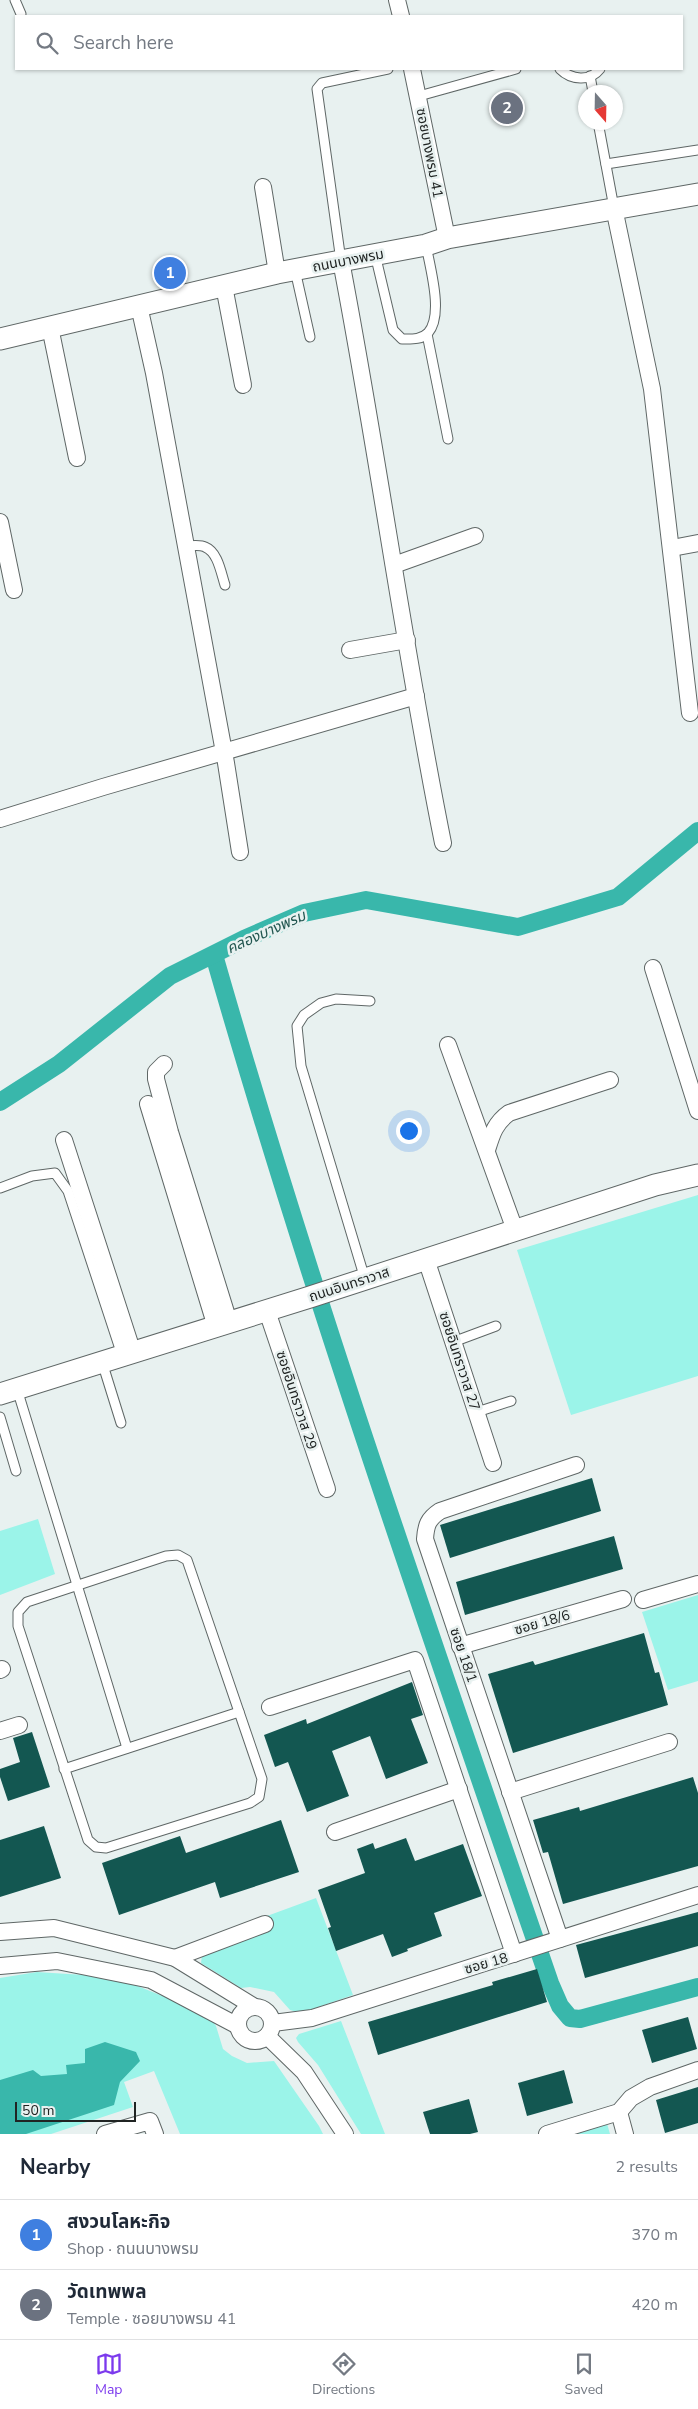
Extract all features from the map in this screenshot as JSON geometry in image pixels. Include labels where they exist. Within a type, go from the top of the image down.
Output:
[{"type":"street","points":[[397,0],[401,15]]},
{"type":"street","name":"ซอยบางพรม 41","points":[[412,70],[447,238]]},
{"type":"street","points":[[263,187],[286,272]]},
{"type":"street","name":"ถนนบางพรม","points":[[0,339],[224,286],[447,238],[698,194]]},
{"type":"street","points":[[614,208],[652,389],[690,713]]},
{"type":"street","points":[[340,261],[378,463],[416,696],[444,843]]},
{"type":"street","points":[[224,286],[244,385]]},
{"type":"street","points":[[140,306],[154,372],[224,753],[240,852]]},
{"type":"street","points":[[50,327],[77,458]]},
{"type":"street","points":[[0,522],[14,590]]},
{"type":"street","points":[[394,565],[475,536]]},
{"type":"street","points":[[672,548],[698,543]]},
{"type":"street","points":[[350,650],[407,640]]},
{"type":"street","points":[[0,820],[103,787],[416,696]]},
{"type":"street","points":[[653,968],[698,1111]]},
{"type":"street","points":[[448,1045],[515,1230]]},
{"type":"street","points":[[164,1064],[156,1072],[156,1079],[222,1324]]},
{"type":"street","points":[[487,1150],[493,1129],[499,1119],[509,1113],[610,1080]]},
{"type":"street","points":[[148,1104],[222,1324]]},
{"type":"street","points":[[64,1140],[128,1354]]},
{"type":"street","name":"ถนนอินทราวาส","points":[[8,1391],[267,1311],[654,1185],[698,1175]]},
{"type":"street","name":"ซอยอินทราวาส 27","points":[[426,1259],[494,1463]]},
{"type":"street","name":"ซอยอินทราวาส 29","points":[[267,1311],[327,1489]]},
{"type":"street","name":"ซอย 18/1","points":[[554,1941],[510,1792],[425,1539],[426,1528],[430,1518],[440,1511],[576,1465]]},
{"type":"street","points":[[643,1600],[698,1584]]},
{"type":"street","name":"ซอย 18/6","points":[[460,1646],[623,1599]]},
{"type":"street","points":[[270,1707],[415,1660],[459,1789],[519,1953]]},
{"type":"street","points":[[0,1731],[19,1724]]},
{"type":"street","points":[[510,1792],[669,1742]]},
{"type":"street","points":[[335,1832],[459,1789]]},
{"type":"street","name":"ซอย 18","points":[[270,2030],[698,1895]]},
{"type":"street","points":[[175,1958],[265,1924]]},
{"type":"street","points":[[0,1932],[54,1928],[175,1958],[253,2006],[264,2009],[268,2012],[270,2030],[308,2076],[345,2134]]},
{"type":"street","points":[[0,1966],[57,1961],[151,1980],[238,2026]]},
{"type":"street","points":[[253,2006],[243,2011],[238,2020],[242,2036],[252,2041],[263,2040],[270,2030]]},
{"type":"street","points":[[547,2134],[619,2112],[631,2098],[650,2087],[698,2070]]},
{"type":"street","points":[[619,2112],[625,2134]]},
{"type":"street","points":[[105,2134],[150,2121],[155,2134]]},
{"type":"lane","points":[[15,0],[21,14]]},
{"type":"lane","points":[[340,261],[317,89],[322,83],[383,70]]},
{"type":"lane","points":[[418,96],[512,70]]},
{"type":"lane","points":[[562,70],[572,77],[590,76],[599,70]]},
{"type":"lane","points":[[590,76],[592,85]]},
{"type":"lane","points":[[600,130],[614,208]]},
{"type":"lane","points":[[606,164],[698,150]]},
{"type":"lane","points":[[375,254],[393,330],[402,339],[416,339],[427,334],[435,321],[436,303],[426,244]]},
{"type":"lane","points":[[286,272],[310,338]]},
{"type":"lane","points":[[427,334],[448,439]]},
{"type":"lane","points":[[185,546],[204,546],[211,552],[218,562],[225,585]]},
{"type":"lane","points":[[365,1279],[301,1066],[297,1026],[304,1015],[321,1003],[336,999],[370,1001]]},
{"type":"lane","points":[[0,1188],[32,1176],[55,1173],[61,1179],[68,1191],[128,1354]]},
{"type":"lane","points":[[453,1342],[496,1326]]},
{"type":"lane","points":[[102,1362],[121,1423]]},
{"type":"lane","points":[[8,1391],[76,1584],[127,1748]]},
{"type":"lane","points":[[477,1412],[511,1400]]},
{"type":"lane","points":[[0,1418],[16,1471]]},
{"type":"lane","points":[[178,1555],[187,1560],[239,1712],[262,1779],[259,1797],[250,1803],[106,1848],[96,1847],[88,1840],[64,1768],[18,1626],[18,1612],[27,1602],[76,1584],[166,1556],[178,1555]]},
{"type":"lane","points":[[64,1768],[239,1712]]},
{"type":"shaded area","points":[[698,1195],[698,1376],[571,1415],[517,1250]]},
{"type":"shaded area","points":[[38,1519],[55,1574],[0,1595],[0,1531]]},
{"type":"shaded area","points":[[698,1595],[698,1681],[668,1690],[642,1612]]},
{"type":"shaded area","points":[[316,1898],[353,1995],[301,2013],[290,2010],[274,1992],[250,1987],[241,1988],[201,1963],[202,1955],[270,1930],[267,1916]]},
{"type":"shaded area","points":[[37,1972],[115,1977],[180,2003],[211,2019],[216,2026],[223,2049],[232,2056],[247,2063],[274,2061],[323,2134],[180,2134],[154,2071],[124,2082],[133,2107],[51,2134],[0,2134],[0,1978]]},
{"type":"shaded area","points":[[341,2021],[385,2134],[361,2134],[318,2065],[296,2038],[299,2034]]},
{"type":"shaded area","points":[[105,2042],[136,2052],[140,2061],[120,2082],[114,2105],[26,2134],[0,2134],[0,2080],[33,2070],[41,2076],[67,2074],[66,2065],[85,2063],[85,2049]]},
{"type":"shaded area","points":[[606,2120],[610,2134],[565,2134]]},
{"type":"building","points":[[592,1478],[601,1511],[450,1558],[440,1525]]},
{"type":"building","points":[[614,1536],[623,1569],[465,1615],[456,1582]]},
{"type":"building","points":[[644,1633],[655,1673],[659,1672],[668,1705],[513,1753],[488,1674],[533,1661],[535,1665]]},
{"type":"building","points":[[412,1682],[423,1715],[411,1719],[428,1763],[386,1779],[370,1736],[332,1751],[349,1796],[307,1812],[288,1762],[275,1767],[264,1735],[306,1719],[307,1724]]},
{"type":"building","points":[[32,1732],[50,1787],[8,1801],[0,1777],[0,1769],[20,1762],[13,1738]]},
{"type":"building","points":[[693,1777],[698,1793],[698,1866],[563,1904],[548,1852],[543,1853],[533,1820],[579,1807],[580,1811]]},
{"type":"building","points":[[281,1820],[299,1872],[220,1898],[215,1882],[119,1915],[102,1863],[180,1836],[186,1853]]},
{"type":"building","points":[[44,1826],[61,1878],[0,1897],[0,1840]]},
{"type":"building","points":[[406,1838],[415,1861],[463,1844],[482,1896],[434,1913],[442,1936],[407,1949],[408,1951],[392,1957],[383,1934],[336,1951],[328,1928],[331,1927],[318,1890],[365,1873],[357,1849],[373,1843],[375,1849]]},
{"type":"building","points":[[698,1912],[698,1946],[585,1978],[576,1945]]},
{"type":"building","points":[[537,1969],[547,2002],[378,2055],[368,2022],[493,1985],[492,1982]]},
{"type":"building","points":[[688,2017],[697,2049],[652,2063],[642,2030]]},
{"type":"building","points":[[564,2070],[573,2103],[527,2116],[518,2083]]},
{"type":"building","points":[[698,2087],[698,2123],[665,2133],[656,2100]]},
{"type":"building","points":[[469,2099],[478,2132],[470,2134],[430,2134],[423,2112]]},
{"type":"waterway","name":"คลองบางพรม","points":[[0,1102],[59,1064],[170,976],[244,939],[304,913],[366,900],[518,927],[618,897],[698,831]]},
{"type":"waterway","points":[[214,955],[292,1214],[375,1471],[550,1983],[560,2006],[570,2018],[580,2019],[698,1987]]},
{"type":"place","name":"วัดเทพพล","points":[[507,108]]},
{"type":"place","name":"สงวนโลหะกิจ","points":[[170,273]]}]
